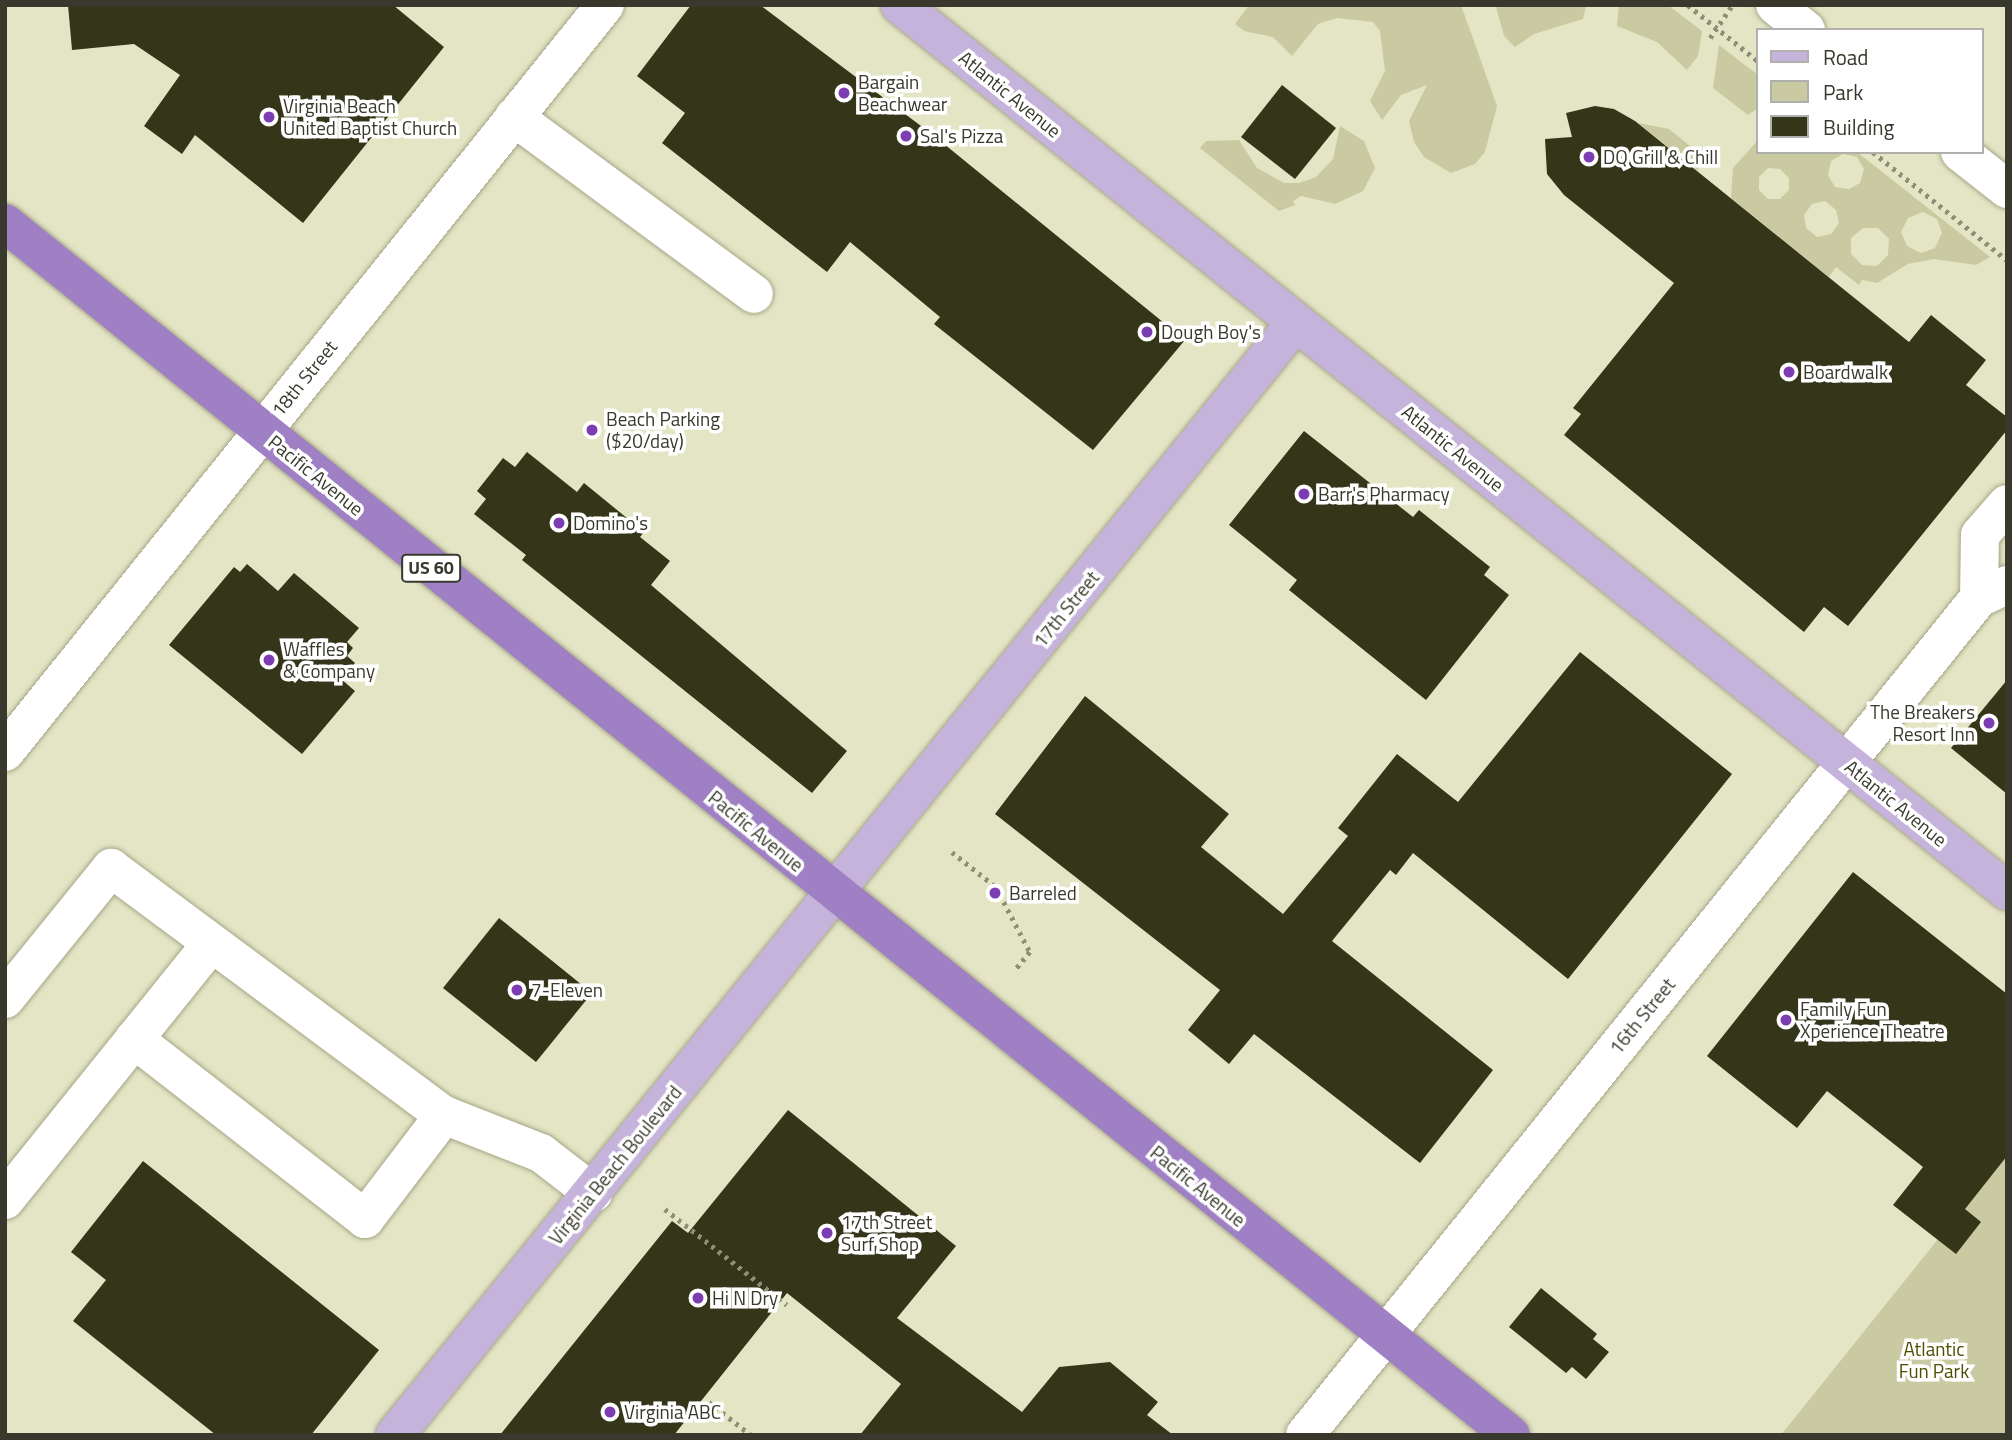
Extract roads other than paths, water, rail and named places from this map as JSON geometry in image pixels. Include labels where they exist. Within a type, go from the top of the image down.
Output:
[{"type":"highway","name":"Pacific Avenue","points":[[5,223],[836,895],[1511,1435]]},
{"type":"main road","name":"Atlantic Avenue","points":[[900,5],[2007,891]]},
{"type":"main road","name":"17th Street","points":[[836,895],[1296,322]]},
{"type":"main road","name":"Virginia Beach Boulevard","points":[[395,1435],[836,895]]},
{"type":"street","name":"18th Street","points":[[5,752],[605,5]]},
{"type":"street","points":[[1775,5],[1804,28]]},
{"type":"street","points":[[514,117],[754,294]]},
{"type":"street","points":[[1963,154],[2007,189]]},
{"type":"street","name":"16th Street","points":[[1305,1435],[1846,763],[1993,591],[1980,535],[2007,504]]},
{"type":"street","points":[[5,999],[111,868],[444,1115],[541,1153],[593,1193]]},
{"type":"street","points":[[5,1200],[211,944]]},
{"type":"street","points":[[134,1039],[365,1219],[444,1115]]},
{"type":"place","name":"Bargain Beachwear","points":[[844,93]]},
{"type":"place","name":"Virginia Beach United Baptist Church","points":[[269,117]]},
{"type":"place","name":"Sal's Pizza","points":[[906,136]]},
{"type":"place","name":"DQ Grill & Chill","points":[[1589,157]]},
{"type":"place","name":"Dough Boy's","points":[[1147,332]]},
{"type":"place","name":"Boardwalk","points":[[1789,372]]},
{"type":"place","name":"Beach Parking ($20/day)","points":[[592,430]]},
{"type":"place","name":"Barr's Pharmacy","points":[[1304,494]]},
{"type":"place","name":"Domino's","points":[[559,523]]},
{"type":"place","name":"Waffles & Company","points":[[269,660]]},
{"type":"place","name":"The Breakers Resort Inn","points":[[1989,723]]},
{"type":"place","name":"Barreled","points":[[995,893]]},
{"type":"place","name":"7-Eleven","points":[[517,990]]},
{"type":"place","name":"Family Fun Xperience Theatre","points":[[1786,1020]]},
{"type":"place","name":"17th Street Surf Shop","points":[[827,1233]]},
{"type":"place","name":"Hi N Dry","points":[[698,1298]]},
{"type":"place","name":"Virginia ABC","points":[[610,1412]]},
{"type":"park label","name":"Atlantic Fun Park","points":[[1934,1360]]}]
